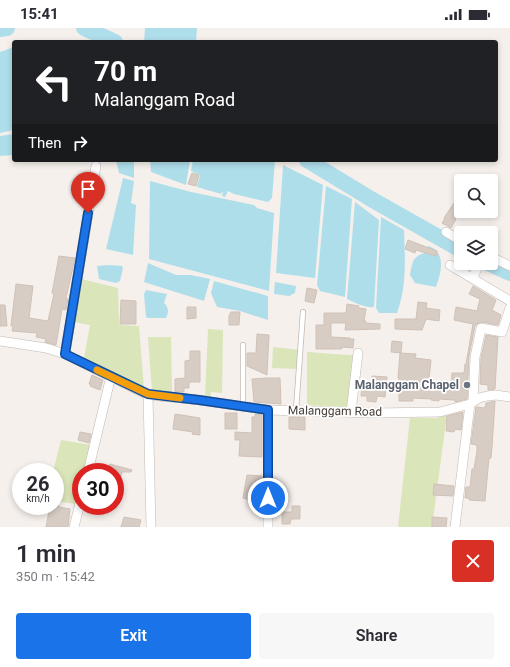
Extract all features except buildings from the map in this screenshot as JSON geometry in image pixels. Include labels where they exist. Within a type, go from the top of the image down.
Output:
[{"type":"street","points":[[65,354],[96,166]]},
{"type":"street","points":[[446,232],[454,237]]},
{"type":"street","points":[[498,260],[510,266]]},
{"type":"street","points":[[450,265],[510,301]]},
{"type":"street","points":[[473,278],[476,270]]},
{"type":"street","points":[[455,527],[471,403],[475,357],[481,328],[502,332],[510,308]]},
{"type":"street","name":"Malanggam Road","points":[[0,341],[46,348],[65,354],[148,394],[268,410],[440,412],[471,403],[479,398],[496,395],[510,397]]},
{"type":"street","points":[[352,412],[358,353]]},
{"type":"street","points":[[90,463],[111,376]]},
{"type":"street","points":[[148,394],[151,527]]},
{"type":"street","points":[[268,410],[268,527]]},
{"type":"street","points":[[74,527],[77,515]]},
{"type":"lane","points":[[296,410],[303,312]]},
{"type":"lane","points":[[243,345],[243,406]]},
{"type":"green space","points":[[81,279],[118,288],[119,325],[139,326],[144,389],[84,358],[90,325],[74,322]]},
{"type":"green space","points":[[208,329],[223,330],[222,393],[211,392],[210,398],[205,397]]},
{"type":"green space","points":[[148,337],[171,337],[172,392],[152,391]]},
{"type":"green space","points":[[273,347],[301,350],[299,369],[272,368]]},
{"type":"green space","points":[[307,352],[362,356],[356,408],[307,405]]},
{"type":"green space","points":[[447,414],[432,527],[398,527],[410,418],[436,418]]},
{"type":"green space","points":[[61,440],[91,445],[87,463],[72,463],[72,503],[64,502],[64,463],[55,463]]},
{"type":"water","points":[[145,28],[197,28],[196,40],[144,40]]},
{"type":"water","points":[[12,48],[12,130],[0,133],[0,52]]},
{"type":"water","points":[[12,134],[12,155],[0,156],[0,136]]},
{"type":"water","points":[[116,162],[134,162],[134,178],[119,173]]},
{"type":"water","points":[[150,162],[190,162],[186,185],[151,172]]},
{"type":"water","points":[[193,162],[275,162],[272,198],[268,202],[234,194],[228,191],[225,197],[222,196],[223,192],[221,194],[197,187],[200,175],[191,171]]},
{"type":"water","points":[[283,165],[323,185],[315,278],[276,273]]},
{"type":"water","points":[[123,178],[134,181],[131,203],[136,205],[133,255],[106,249]]},
{"type":"water","points":[[150,181],[191,192],[254,205],[257,208],[274,213],[269,291],[149,259]]},
{"type":"water","points":[[326,186],[352,199],[345,297],[320,291],[317,285]]},
{"type":"water","points":[[355,202],[379,220],[374,307],[357,304],[347,299]]},
{"type":"water","points":[[381,217],[404,230],[404,282],[397,313],[379,313],[376,308]]},
{"type":"water","points":[[428,246],[438,253],[440,258],[441,269],[436,287],[415,283],[410,275],[413,261],[417,256],[425,253]]},
{"type":"water","points":[[148,263],[176,275],[191,275],[210,279],[204,301],[144,282]]},
{"type":"water","points":[[97,266],[122,266],[123,268],[120,281],[116,283],[99,279]]},
{"type":"water","points":[[214,281],[268,296],[268,320],[240,311],[217,307],[211,293]]},
{"type":"water","points":[[275,282],[296,286],[295,293],[289,296],[274,294]]},
{"type":"water","points":[[146,290],[167,294],[164,303],[168,310],[166,318],[146,317],[144,294]]},
{"type":"waterway","points":[[0,29],[7,28]]},
{"type":"waterway","points":[[84,28],[111,40]]},
{"type":"waterway","points":[[310,162],[371,199],[454,246]]},
{"type":"waterway","points":[[498,268],[510,273]]},
{"type":"slow traffic","points":[[97,370],[148,394],[180,398]]},
{"type":"place","name":"Malanggam Chapel","points":[[467,385]]},
{"type":"route","points":[[88,213],[65,354],[148,394],[268,410],[268,498]]}]
